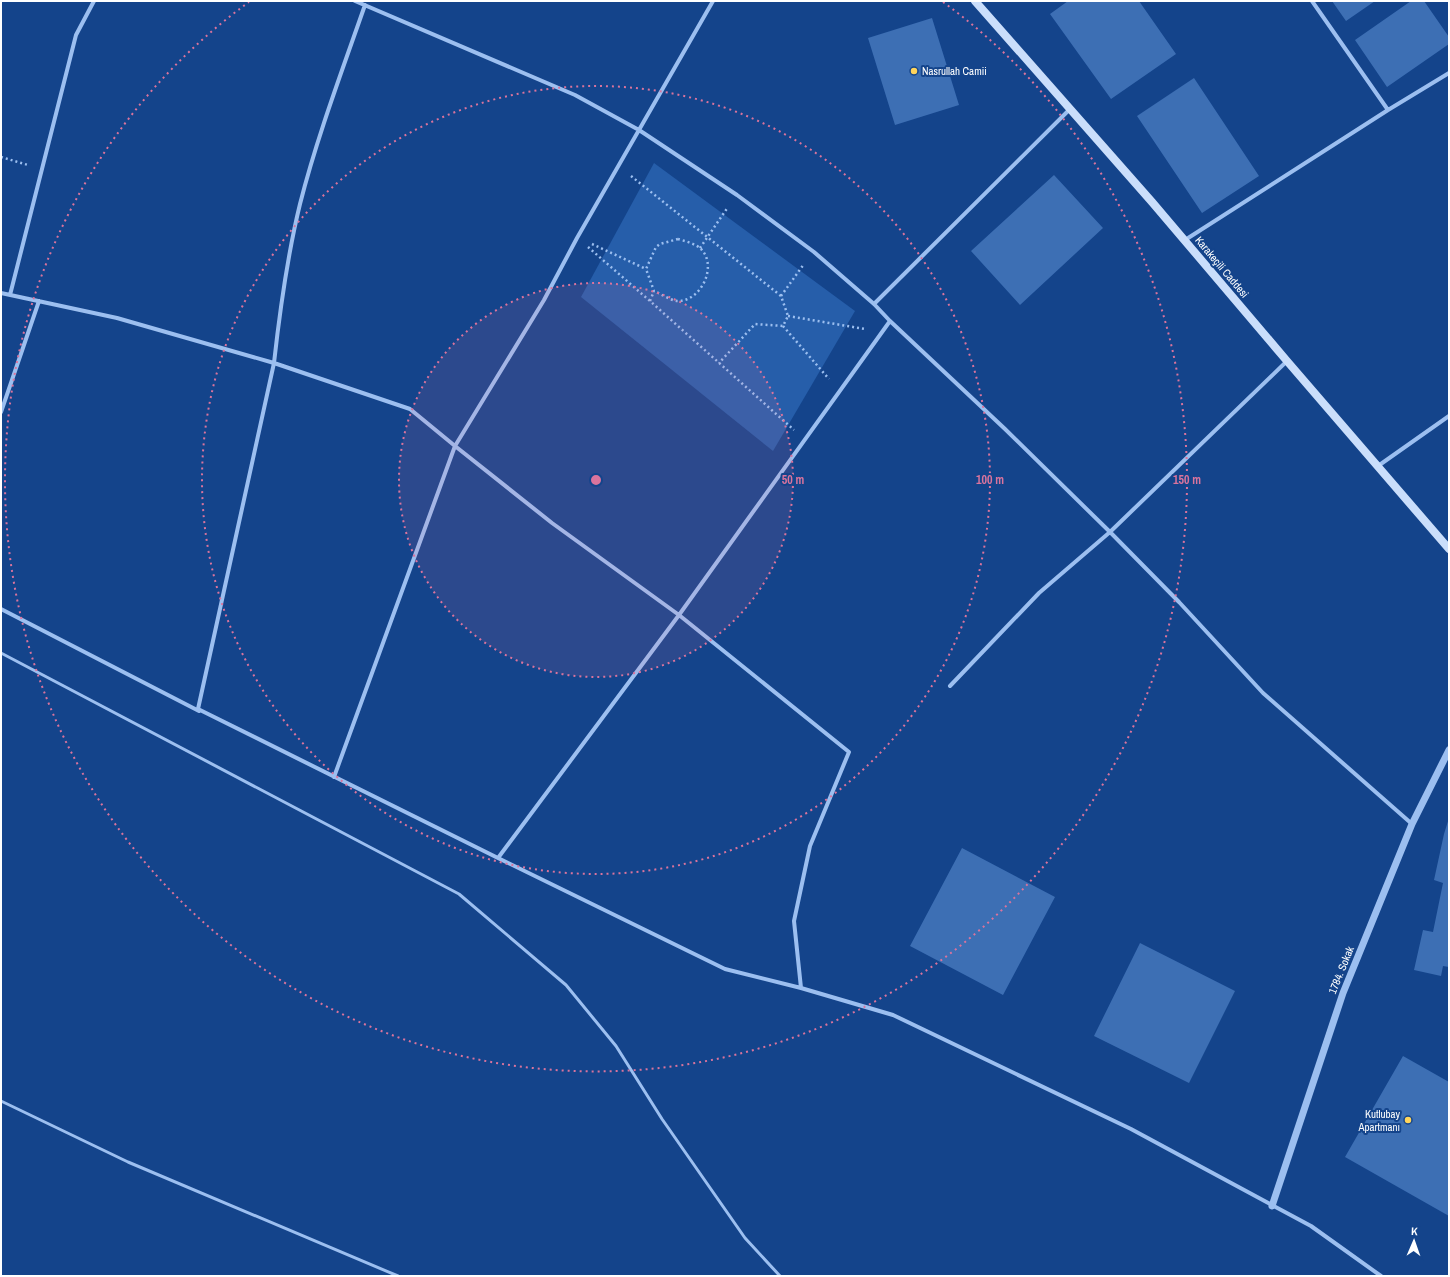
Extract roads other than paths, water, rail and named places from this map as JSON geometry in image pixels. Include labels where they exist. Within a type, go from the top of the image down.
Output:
[{"type":"main road","name":"Karakeçili Caddesi","points":[[977,2],[1184,240],[1287,362],[1449,549]]},
{"type":"street","points":[[10,295],[76,35],[94,1]]},
{"type":"street","points":[[355,1],[575,95],[639,130],[737,196],[814,252],[874,304],[1110,532],[1179,602],[1263,693],[1412,824]]},
{"type":"street","points":[[334,777],[455,446],[544,300],[577,238],[713,1]]},
{"type":"street","points":[[1312,1],[1388,110]]},
{"type":"street","points":[[198,709],[274,363],[279,311],[286,267],[300,204],[316,149],[364,5]]},
{"type":"street","points":[[1184,240],[1388,110],[1449,73]]},
{"type":"street","points":[[874,304],[1070,109]]},
{"type":"street","points":[[1,293],[117,318],[274,363],[410,409],[552,523],[679,615],[849,752],[810,846],[794,921],[801,988]]},
{"type":"street","points":[[1,412],[39,301]]},
{"type":"street","points":[[498,858],[679,615],[890,321]]},
{"type":"street","points":[[950,686],[1039,593],[1110,532],[1287,362]]},
{"type":"street","points":[[1377,466],[1449,416]]},
{"type":"street","points":[[1,609],[199,711],[198,709],[725,969],[801,988],[893,1015],[1130,1129],[1311,1226],[1381,1276]]},
{"type":"street","name":"1784. Sokak","points":[[1272,1206],[1343,993],[1412,824],[1449,750]]},
{"type":"lane","points":[[1,653],[459,894],[566,985],[616,1046],[662,1119],[745,1238],[780,1276]]},
{"type":"lane","points":[[1,1101],[128,1162],[398,1276]]},
{"type":"place","name":"Nasrullah Camii","points":[[914,71]]},
{"type":"place","name":"Kutlubay Apartmanı","points":[[1408,1120]]}]
